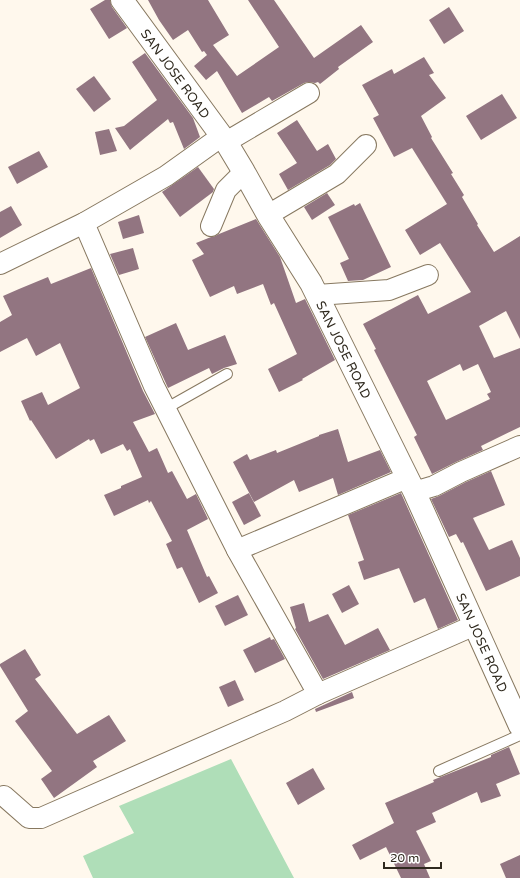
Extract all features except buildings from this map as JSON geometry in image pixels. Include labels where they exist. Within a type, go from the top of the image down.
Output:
[{"type":"street","name":"SAN JOSE ROAD","points":[[122,0],[224,139],[268,215],[311,283],[410,484],[520,726]]},
{"type":"street","points":[[0,264],[84,223],[166,176],[224,139],[309,94]]},
{"type":"street","points":[[268,215],[337,174],[366,145]]},
{"type":"street","points":[[211,226],[226,190],[244,172]]},
{"type":"street","points":[[84,223],[165,409],[237,550],[318,694]]},
{"type":"street","points":[[317,295],[389,290],[428,275]]},
{"type":"street","points":[[237,550],[410,484],[434,486],[460,472],[520,446]]},
{"type":"street","points":[[4,796],[29,818],[41,818],[285,711],[318,694],[475,625]]},
{"type":"lane","points":[[165,409],[227,374]]},
{"type":"lane","points":[[439,771],[520,735]]},
{"type":"green space","points":[[231,759],[294,878],[93,878],[83,856],[134,833],[119,806]]}]
